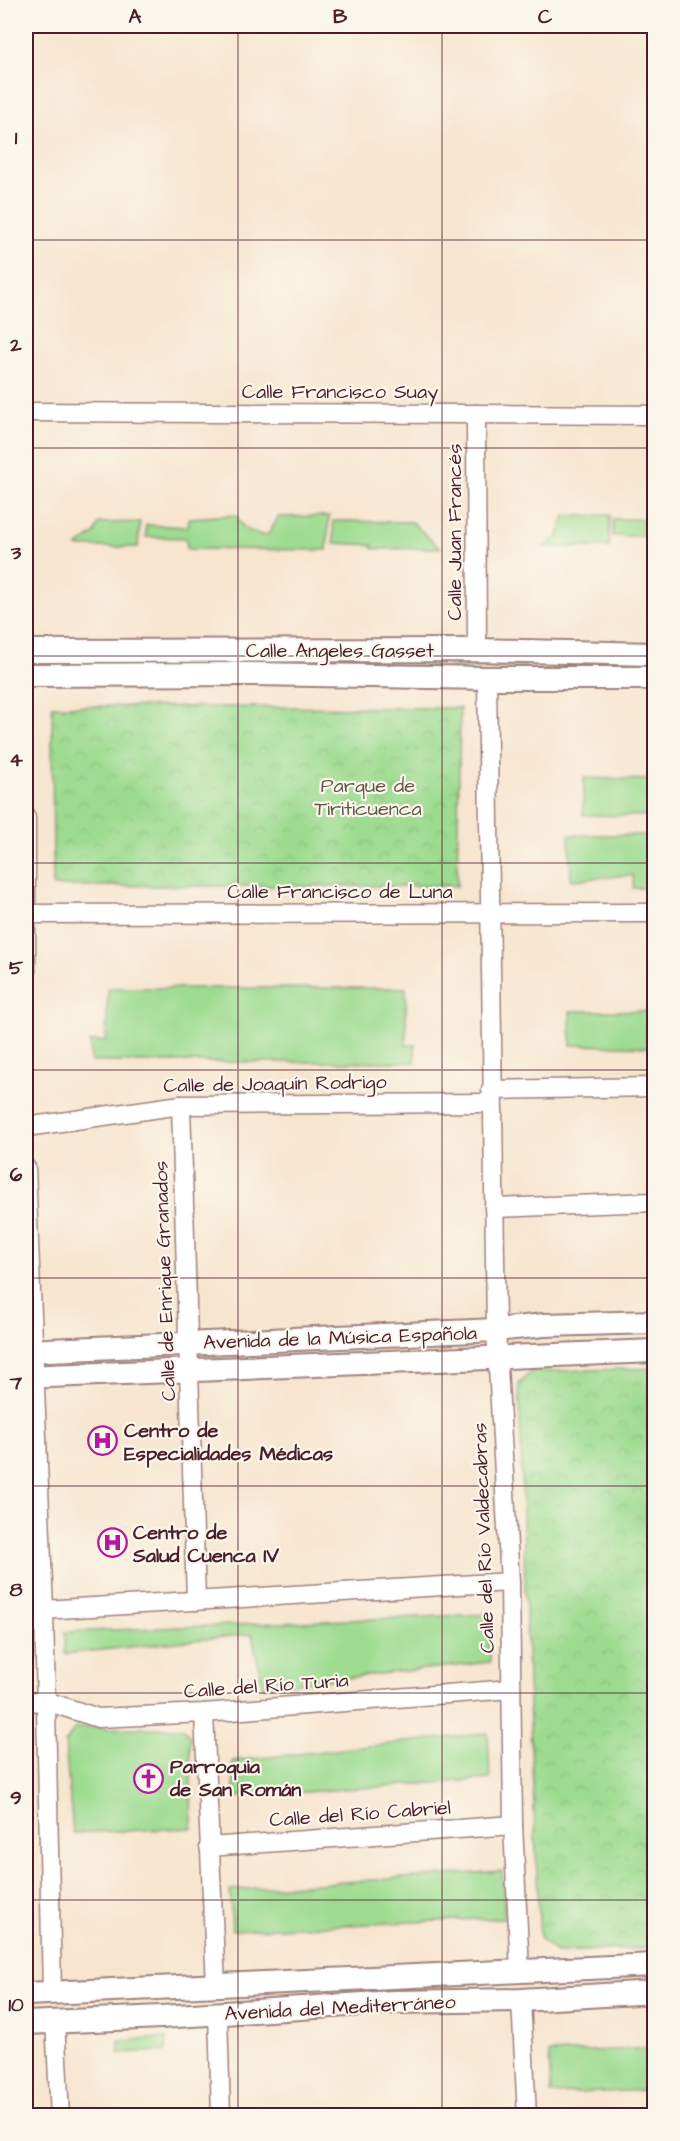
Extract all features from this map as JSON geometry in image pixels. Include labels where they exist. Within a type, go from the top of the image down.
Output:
[{"type":"street","name":"Calle Francisco Suay","points":[[26,412],[654,415]]},
{"type":"street","name":"Calle Juan Francés","points":[[476,414],[477,650]]},
{"type":"street","name":"Calle Angeles Gasset","points":[[26,651],[477,650],[654,654]]},
{"type":"street","name":"Calle Angeles Gasset","points":[[26,675],[267,674],[654,678]]},
{"type":"street","points":[[487,678],[491,1096]]},
{"type":"street","points":[[26,818],[26,974]]},
{"type":"street","name":"Calle Francisco de Luna","points":[[26,914],[654,913]]},
{"type":"street","name":"Calle de Joaquín Rodrigo","points":[[26,1127],[182,1105],[491,1096],[654,1087]]},
{"type":"street","name":"Calle del Río Valdecabras","points":[[491,1096],[497,1357],[510,1582],[513,1825],[520,1971]]},
{"type":"street","name":"Calle de Enrique Granados","points":[[182,1105],[196,1601]]},
{"type":"street","points":[[26,1168],[30,1376],[44,1610],[52,1993]]},
{"type":"street","points":[[494,1208],[654,1202]]},
{"type":"street","name":"Avenida de la Música Española","points":[[30,1351],[496,1330],[544,1325],[654,1322]]},
{"type":"street","name":"Avenida de la Música Española","points":[[30,1376],[654,1351]]},
{"type":"street","points":[[26,1611],[510,1582]]},
{"type":"street","name":"Calle del Río Turia","points":[[26,1702],[46,1701],[98,1718],[204,1713],[511,1689]]},
{"type":"street","points":[[204,1713],[216,1987]]},
{"type":"street","name":"Calle del Río Cabriel","points":[[209,1847],[513,1825]]},
{"type":"street","name":"Avenida del Mediterráneo","points":[[26,1994],[654,1965]]},
{"type":"street","name":"Avenida del Mediterráneo","points":[[26,2023],[394,2002],[521,2000],[654,1992]]},
{"type":"street","points":[[521,2000],[527,2115]]},
{"type":"street","points":[[218,2013],[221,2115]]},
{"type":"street","points":[[54,2021],[60,2115]]},
{"type":"green space","points":[[236,515],[248,530],[265,536],[270,532],[278,517],[329,516],[327,550],[187,549],[186,538],[146,537],[146,525],[188,527],[189,518]]},
{"type":"green space","points":[[610,515],[609,547],[543,547],[557,538],[565,516]]},
{"type":"green space","points":[[613,519],[654,519],[654,536],[613,536]]},
{"type":"green space","points":[[333,521],[412,522],[440,548],[373,549],[373,545],[334,543]]},
{"type":"green space","points":[[140,522],[138,547],[77,547],[95,533],[99,523]]},
{"type":"green space","points":[[525,660],[524,668],[452,670],[451,661]]},
{"type":"green space","points":[[434,661],[434,670],[265,670],[265,662]]},
{"type":"green space","name":"Parque de Tiriticuenca","points":[[52,706],[460,708],[457,886],[53,886]]},
{"type":"green space","points":[[584,778],[654,780],[654,816],[583,815]]},
{"type":"green space","points":[[569,835],[654,835],[654,888],[633,888],[633,875],[571,880]]},
{"type":"green space","points":[[108,988],[406,988],[406,1045],[415,1045],[415,1062],[91,1062],[90,1042],[106,1041]]},
{"type":"green space","points":[[570,1011],[654,1011],[654,1047],[571,1045]]},
{"type":"green space","points":[[654,1368],[654,1948],[556,1952],[540,1939],[528,1681],[519,1384],[531,1372]]},
{"type":"green space","points":[[488,1614],[490,1662],[263,1687],[252,1634],[65,1654],[65,1632]]},
{"type":"green space","points":[[75,1728],[183,1728],[190,1737],[192,1828],[73,1833],[65,1743]]},
{"type":"green space","points":[[488,1733],[490,1779],[234,1797],[233,1761]]},
{"type":"green space","points":[[502,1871],[505,1918],[232,1930],[230,1890]]},
{"type":"green space","points":[[166,2038],[166,2051],[119,2053],[119,2041]]},
{"type":"green space","points":[[654,2048],[654,2090],[551,2094],[549,2053]]},
{"type":"place","name":"Centro de Especialidades Médicas","points":[[103,1441]]},
{"type":"place","name":"Centro de Salud Cuenca IV","points":[[112,1543]]},
{"type":"place","name":"Parroquia de San Román","points":[[149,1778]]}]
